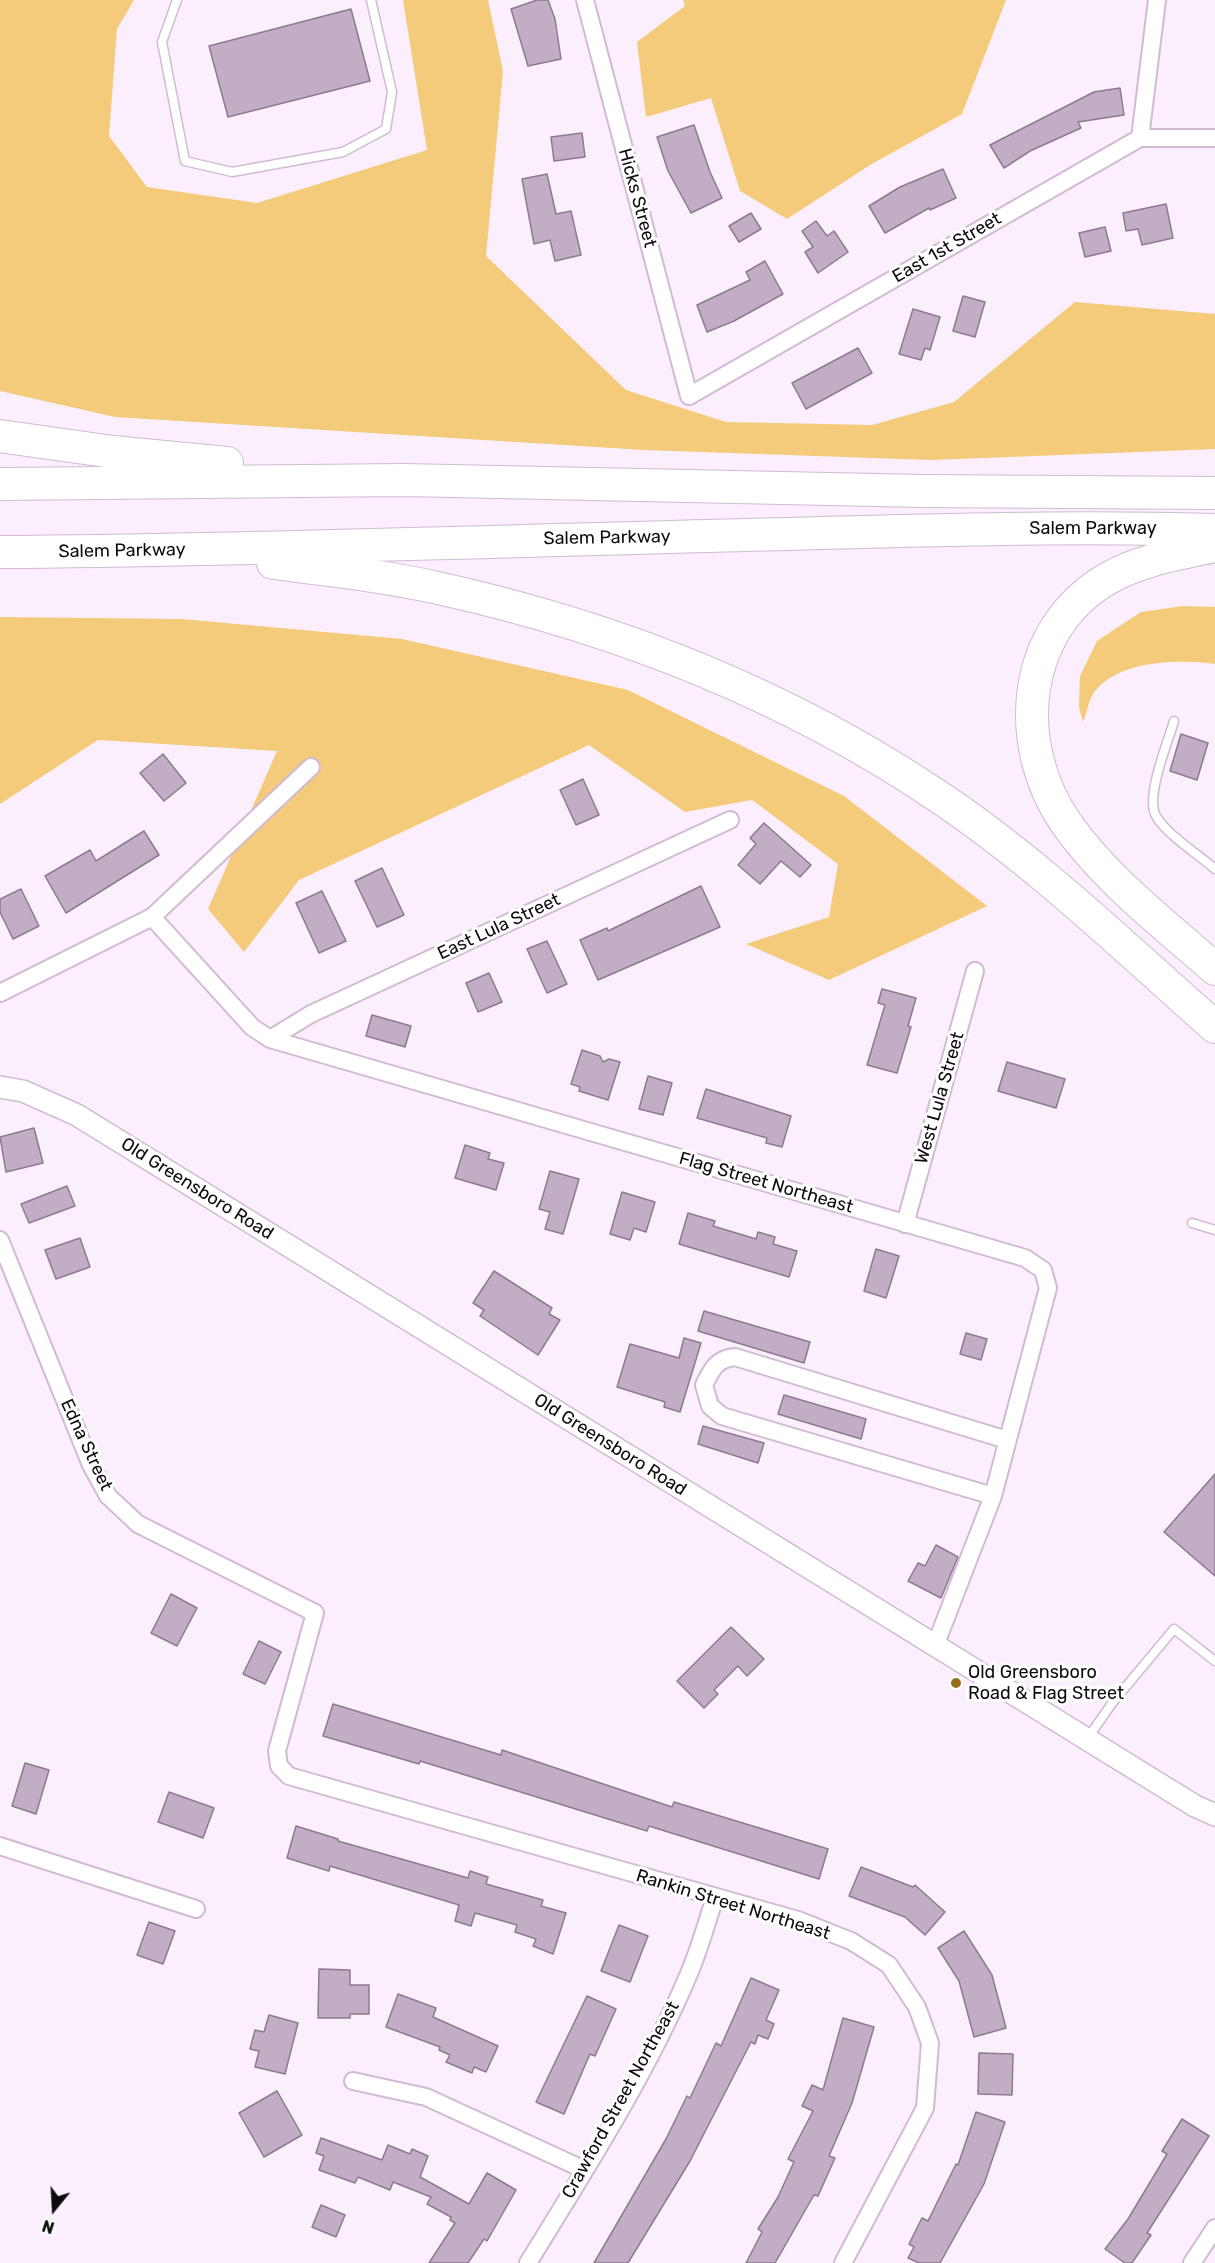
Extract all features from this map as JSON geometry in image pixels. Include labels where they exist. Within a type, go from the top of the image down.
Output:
[{"type":"highway","points":[[0,436],[113,452],[404,480]]},
{"type":"highway","name":"Salem Parkway","points":[[0,484],[404,480],[934,491],[1215,493]]},
{"type":"highway","name":"Salem Parkway","points":[[0,552],[174,551],[925,531],[1134,528],[1215,530]]},
{"type":"highway","points":[[1215,546],[1145,562],[1106,580],[1073,606],[1048,642],[1039,664],[1030,707],[1031,732],[1044,778],[1070,828],[1119,885],[1215,969]]},
{"type":"highway","points":[[174,551],[372,575],[498,602],[622,639],[682,660],[746,689],[874,756],[935,794],[1051,883],[1215,1027]]},
{"type":"street","name":"Hicks Street","points":[[585,0],[689,396]]},
{"type":"street","points":[[1140,138],[1157,0]]},
{"type":"street","name":"East 1st Street","points":[[689,396],[1140,138],[1215,138]]},
{"type":"street","points":[[0,993],[152,917],[311,767]]},
{"type":"street","name":"East Lula Street","points":[[270,1039],[311,1014],[730,820]]},
{"type":"street","name":"Flag Street Northeast","points":[[152,917],[252,1028],[270,1039],[1025,1258],[1043,1270],[1048,1288],[993,1496],[936,1646]]},
{"type":"street","name":"West Lula Street","points":[[905,1224],[975,971]]},
{"type":"street","name":"Old Greensboro Road","points":[[0,1087],[23,1091],[77,1115],[1086,1739],[1195,1806],[1215,1815]]},
{"type":"street","name":"Edna Street","points":[[0,1240],[91,1465],[108,1496],[138,1524],[315,1613],[277,1751],[279,1766],[289,1776]]},
{"type":"street","points":[[993,1496],[722,1416],[710,1406],[704,1384],[713,1366],[723,1358],[735,1357],[1007,1440]]},
{"type":"street","name":"Rankin Street Northeast","points":[[289,1776],[798,1920],[852,1941],[889,1965],[917,2007],[930,2043],[925,2108],[843,2263]]},
{"type":"street","points":[[0,1846],[196,1909]]},
{"type":"street","name":"Crawford Street Northeast","points":[[528,2263],[585,2170],[659,2040],[689,1974],[715,1898]]},
{"type":"street","points":[[353,2081],[426,2097],[585,2170]]},
{"type":"street","points":[[1192,2263],[1215,2228]]},
{"type":"lane","points":[[177,0],[162,42],[185,161],[232,172],[343,152],[386,129],[392,92],[371,0]]},
{"type":"lane","points":[[1173,721],[1154,791],[1153,808],[1161,822],[1215,869]]},
{"type":"lane","points":[[1192,1222],[1215,1230]]},
{"type":"lane","points":[[1086,1739],[1113,1702],[1174,1629],[1215,1661]]},
{"type":"shaded area","points":[[0,0],[134,0],[117,29],[109,136],[147,187],[257,203],[427,150],[403,0],[488,0],[503,71],[486,256],[626,390],[726,422],[872,425],[954,402],[1075,302],[1215,314],[1215,449],[931,460],[644,450],[115,417],[0,391]]},
{"type":"shaded area","points":[[683,0],[1006,0],[962,114],[870,165],[787,219],[740,191],[711,98],[646,117],[637,42],[685,6]]},
{"type":"shaded area","points":[[1183,606],[1215,607],[1215,664],[1168,662],[1119,673],[1095,691],[1083,722],[1079,707],[1080,676],[1097,641],[1141,612]]},
{"type":"shaded area","points":[[0,617],[182,619],[402,639],[628,690],[844,796],[987,906],[829,980],[746,944],[829,917],[838,864],[752,800],[685,812],[589,745],[299,880],[244,952],[208,909],[277,751],[98,740],[0,804]]},
{"type":"building","points":[[537,0],[548,0],[555,19],[561,59],[528,66],[511,9]]},
{"type":"building","points":[[351,9],[370,81],[228,117],[209,46]]},
{"type":"building","points":[[1120,88],[1124,115],[1078,122],[1081,128],[1030,151],[1004,168],[990,145],[1094,92]]},
{"type":"building","points":[[694,125],[710,172],[722,198],[691,213],[668,171],[657,137]]},
{"type":"building","points":[[582,133],[585,157],[554,161],[551,137]]},
{"type":"building","points":[[943,169],[956,198],[930,210],[929,208],[885,233],[869,206],[900,187]]},
{"type":"building","points":[[547,174],[556,214],[571,211],[581,255],[555,261],[550,240],[534,244],[522,179]]},
{"type":"building","points":[[1166,204],[1173,238],[1142,245],[1138,229],[1126,231],[1123,213]]},
{"type":"building","points":[[751,213],[761,229],[739,242],[729,226]]},
{"type":"building","points":[[816,221],[827,236],[834,231],[848,252],[818,273],[805,252],[813,247],[802,231]]},
{"type":"building","points":[[1105,227],[1111,251],[1085,257],[1079,233]]},
{"type":"building","points":[[765,261],[783,294],[734,321],[707,332],[697,305],[750,280],[746,272]]},
{"type":"building","points":[[963,296],[985,302],[975,337],[953,331]]},
{"type":"building","points":[[913,309],[940,317],[930,350],[925,348],[921,360],[899,354]]},
{"type":"building","points":[[858,348],[872,373],[806,409],[792,383]]},
{"type":"building","points":[[1181,734],[1208,743],[1197,780],[1170,771]]},
{"type":"building","points":[[163,754],[186,783],[164,801],[140,773]]},
{"type":"building","points":[[583,779],[599,815],[576,825],[560,790]]},
{"type":"building","points":[[764,823],[811,865],[800,877],[781,861],[760,884],[738,865],[756,844],[750,838]]},
{"type":"building","points":[[144,831],[159,855],[66,913],[45,876],[90,850],[96,861]]},
{"type":"building","points":[[382,868],[404,915],[377,927],[355,881]]},
{"type":"building","points":[[701,886],[720,927],[598,980],[580,940],[607,928],[608,931]]},
{"type":"building","points":[[21,889],[39,926],[13,939],[0,912],[0,899]]},
{"type":"building","points":[[322,891],[346,941],[319,953],[296,903]]},
{"type":"building","points":[[547,941],[567,984],[547,993],[527,949]]},
{"type":"building","points":[[489,973],[502,1002],[478,1012],[466,983]]},
{"type":"building","points":[[882,989],[916,998],[908,1026],[911,1027],[897,1073],[867,1065],[885,1005],[878,1003]]},
{"type":"building","points":[[372,1015],[411,1026],[405,1047],[366,1036]]},
{"type":"building","points":[[582,1050],[600,1056],[603,1062],[609,1059],[620,1062],[608,1100],[579,1091],[580,1087],[571,1084]]},
{"type":"building","points":[[1007,1062],[1065,1079],[1056,1108],[998,1091]]},
{"type":"building","points":[[648,1076],[672,1083],[663,1115],[639,1109]]},
{"type":"building","points":[[706,1089],[791,1116],[782,1147],[766,1143],[767,1138],[697,1118]]},
{"type":"building","points":[[34,1128],[43,1163],[6,1172],[0,1137]]},
{"type":"building","points":[[465,1145],[490,1153],[488,1159],[504,1163],[496,1190],[455,1178]]},
{"type":"building","points":[[550,1171],[579,1179],[563,1234],[545,1229],[550,1212],[539,1209]]},
{"type":"building","points":[[67,1186],[75,1206],[29,1223],[21,1204]]},
{"type":"building","points":[[622,1192],[655,1202],[646,1232],[634,1228],[630,1240],[610,1234]]},
{"type":"building","points":[[688,1213],[715,1221],[713,1226],[756,1239],[758,1232],[775,1237],[773,1244],[797,1251],[789,1277],[679,1244]]},
{"type":"building","points":[[80,1238],[90,1267],[56,1279],[45,1250]]},
{"type":"building","points":[[876,1249],[899,1256],[886,1298],[864,1291]]},
{"type":"building","points":[[494,1271],[552,1308],[549,1314],[560,1320],[538,1355],[480,1316],[484,1310],[473,1303]]},
{"type":"building","points":[[704,1311],[810,1342],[804,1363],[698,1331]]},
{"type":"building","points":[[966,1333],[987,1339],[981,1360],[960,1354]]},
{"type":"building","points":[[684,1338],[701,1343],[680,1412],[664,1407],[665,1402],[617,1387],[630,1344],[679,1358]]},
{"type":"building","points":[[784,1395],[866,1419],[861,1439],[778,1414]]},
{"type":"building","points":[[703,1426],[764,1443],[758,1463],[698,1444]]},
{"type":"building","points":[[1215,1474],[1215,1576],[1164,1532]]},
{"type":"building","points":[[936,1545],[958,1557],[941,1598],[908,1581],[918,1563],[925,1566]]},
{"type":"building","points":[[171,1594],[197,1608],[177,1646],[151,1633]]},
{"type":"building","points":[[731,1627],[764,1659],[747,1676],[738,1666],[714,1690],[718,1694],[704,1708],[677,1681]]},
{"type":"building","points":[[259,1641],[281,1652],[265,1684],[243,1674]]},
{"type":"building","points":[[333,1704],[501,1755],[502,1750],[672,1807],[674,1802],[828,1849],[819,1879],[649,1826],[647,1831],[420,1761],[419,1764],[323,1736]]},
{"type":"building","points":[[25,1763],[49,1770],[36,1814],[12,1806]]},
{"type":"building","points":[[169,1792],[214,1808],[203,1838],[158,1822]]},
{"type":"building","points":[[296,1826],[338,1839],[338,1841],[468,1878],[470,1871],[488,1877],[486,1884],[543,1900],[541,1906],[566,1913],[553,1954],[533,1946],[536,1939],[515,1932],[517,1925],[475,1913],[471,1926],[455,1921],[459,1905],[330,1866],[329,1871],[287,1858]]},
{"type":"building","points":[[861,1867],[913,1887],[915,1885],[945,1912],[925,1935],[905,1917],[849,1896]]},
{"type":"building","points":[[149,1922],[175,1931],[163,1964],[137,1955]]},
{"type":"building","points":[[619,1925],[648,1936],[630,1982],[601,1971]]},
{"type":"building","points":[[964,1931],[992,1975],[1006,2028],[974,2037],[959,1981],[938,1948]]},
{"type":"building","points":[[319,1969],[350,1970],[350,1985],[369,1985],[369,2014],[350,2014],[350,2018],[318,2018]]},
{"type":"building","points":[[751,1978],[779,1990],[766,2020],[774,2024],[768,2039],[758,2035],[755,2044],[751,2042],[690,2161],[628,2263],[594,2263],[666,2139],[687,2096],[690,2098],[716,2043],[721,2046]]},
{"type":"building","points":[[398,1994],[436,2008],[433,2017],[498,2046],[486,2072],[474,2067],[472,2073],[446,2062],[450,2055],[439,2050],[440,2047],[386,2027]]},
{"type":"building","points":[[587,1996],[616,2009],[595,2056],[590,2054],[564,2114],[536,2102]]},
{"type":"building","points":[[269,2015],[298,2023],[285,2074],[255,2067],[259,2051],[250,2049],[255,2030],[264,2032]]},
{"type":"building","points":[[843,2018],[874,2027],[852,2103],[829,2156],[835,2158],[818,2196],[814,2195],[775,2263],[746,2263],[762,2232],[758,2229],[778,2197],[794,2162],[788,2159],[813,2111],[802,2106],[812,2085],[823,2090]]},
{"type":"building","points":[[979,2053],[1013,2054],[1012,2095],[978,2094]]},
{"type":"building","points":[[277,2091],[302,2135],[264,2157],[239,2113]]},
{"type":"building","points":[[976,2112],[1005,2122],[984,2184],[940,2263],[919,2263],[908,2258],[914,2247],[909,2244],[922,2218],[928,2221],[956,2164],[958,2165]]},
{"type":"building","points":[[1182,2119],[1209,2136],[1147,2233],[1151,2235],[1132,2263],[1125,2263],[1105,2249],[1128,2219],[1167,2154],[1162,2151]]},
{"type":"building","points":[[321,2138],[382,2160],[388,2145],[410,2154],[412,2149],[428,2156],[420,2177],[469,2204],[487,2173],[516,2190],[487,2241],[484,2239],[468,2263],[429,2263],[455,2223],[450,2220],[451,2217],[427,2204],[431,2197],[393,2182],[390,2190],[358,2177],[355,2183],[319,2170],[324,2156],[316,2153]]},
{"type":"building","points":[[321,2205],[345,2215],[336,2237],[312,2227]]},
{"type":"place","name":"Old Greensboro Road & Flag Street","points":[[956,1683]]}]
